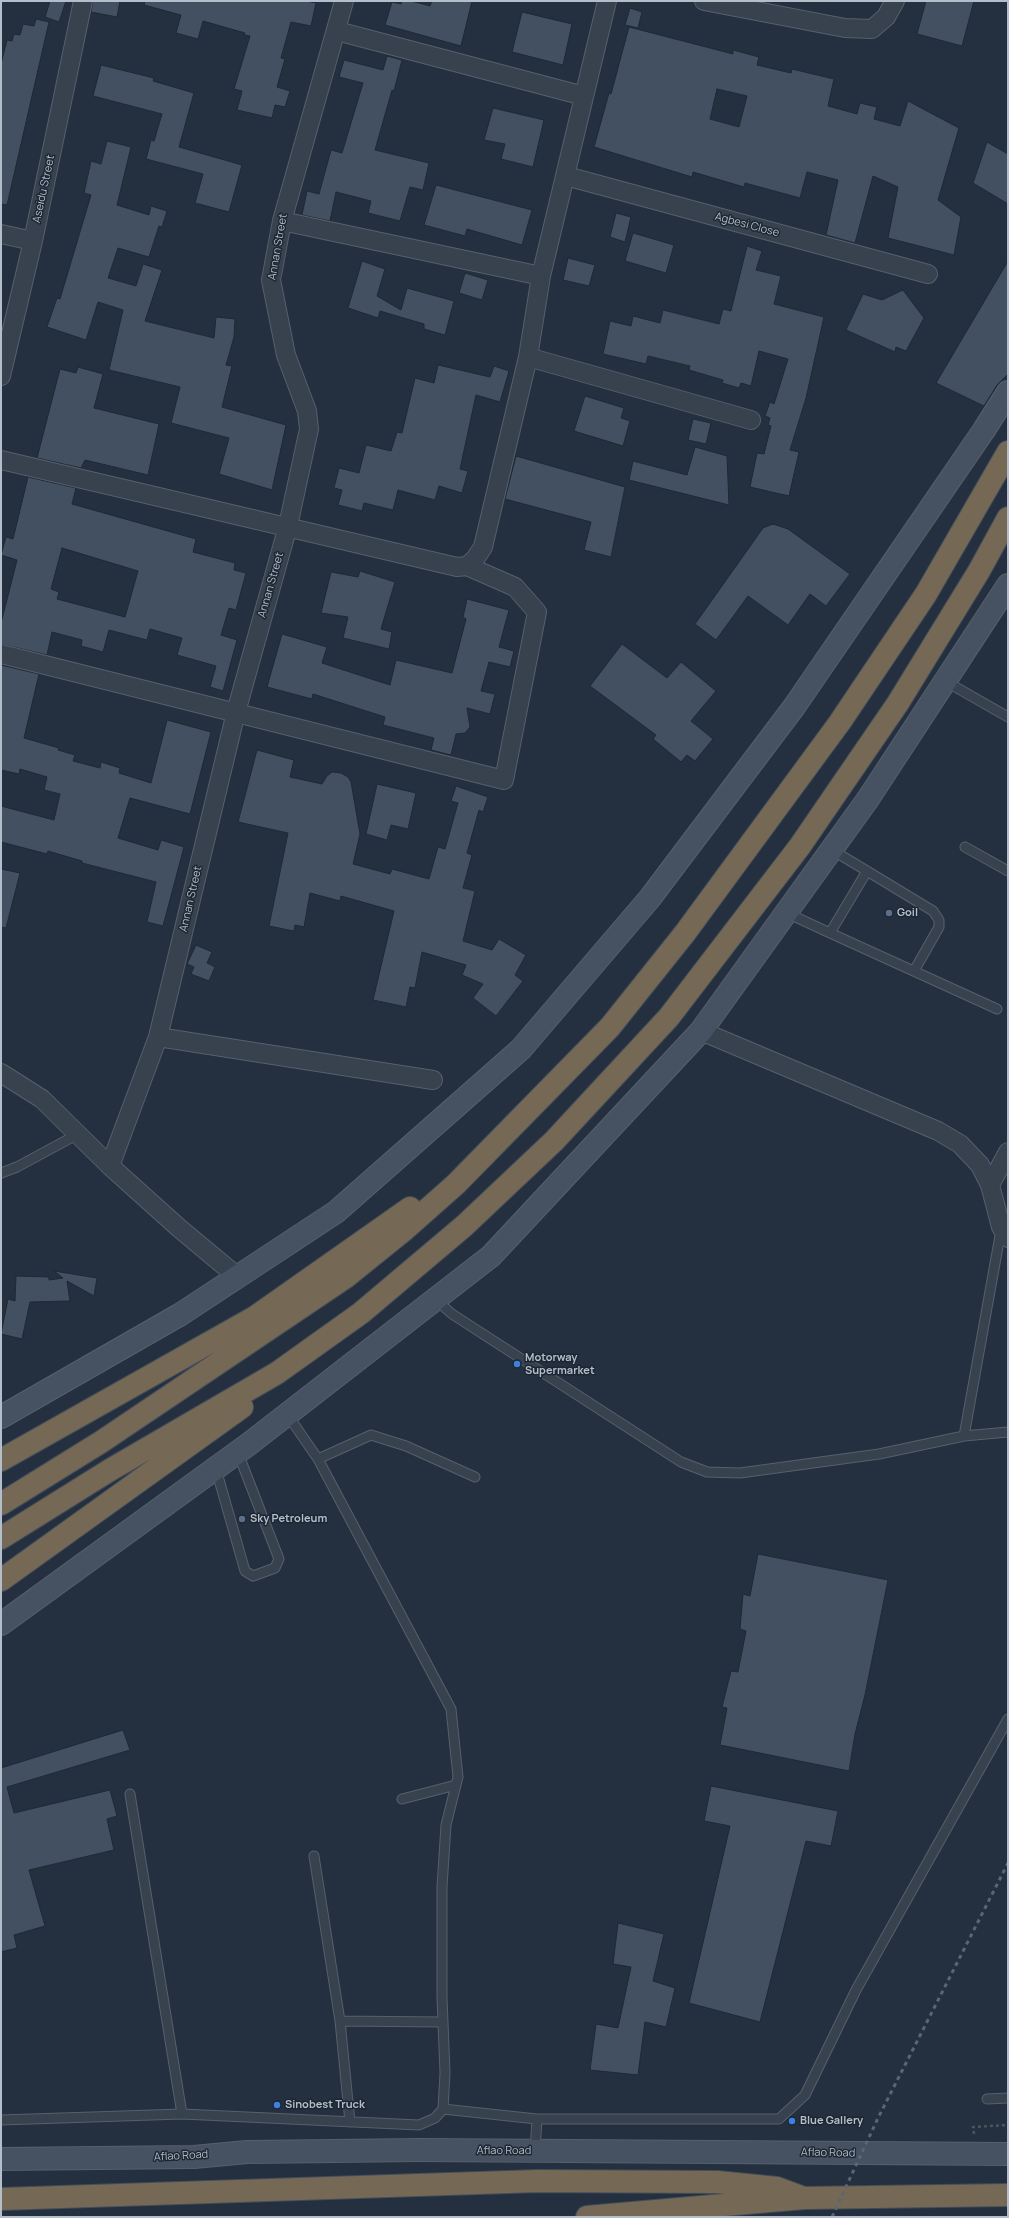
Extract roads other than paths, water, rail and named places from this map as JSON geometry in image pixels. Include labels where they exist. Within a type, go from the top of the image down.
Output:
[{"type":"highway","points":[[1,1504],[101,1442],[346,1277],[403,1231],[456,1184],[610,1028],[685,933],[840,722],[926,594],[1008,452]]},
{"type":"highway","points":[[1,1538],[110,1470],[277,1373],[361,1313],[464,1226],[554,1141],[669,1017],[800,846],[898,703],[979,571],[1008,518]]},
{"type":"highway","points":[[1,1460],[255,1316],[405,1211],[428,1196],[456,1184]]},
{"type":"highway","points":[[1,1580],[237,1412],[277,1373]]},
{"type":"highway","points":[[1,2199],[538,2181],[717,2182],[777,2188],[804,2198]]},
{"type":"highway","points":[[587,2217],[804,2198],[1008,2195]]},
{"type":"street","name":"Aseidu Street","points":[[1,376],[33,241],[83,1]]},
{"type":"street","name":"Annan Street","points":[[110,1166],[158,1037],[236,712],[288,526],[308,429],[307,411],[286,355],[271,280],[282,221],[344,1]]},
{"type":"street","points":[[467,566],[475,559],[483,547],[528,357],[541,276],[607,1]]},
{"type":"street","points":[[704,1],[846,28],[872,29],[886,17],[895,1]]},
{"type":"street","points":[[336,31],[584,96]]},
{"type":"street","name":"Agbesi Close","points":[[566,176],[928,274]]},
{"type":"street","points":[[282,221],[541,276]]},
{"type":"street","points":[[1,234],[33,241]]},
{"type":"street","points":[[528,357],[751,420]]},
{"type":"street","points":[[1,1417],[182,1314],[239,1278],[336,1212],[521,1049],[650,898],[794,707],[984,430],[1008,392]]},
{"type":"street","points":[[1,460],[288,526],[457,567],[467,566],[515,586],[537,612],[504,780],[1,654]]},
{"type":"street","points":[[1,1624],[238,1453],[286,1414],[491,1256],[701,1031],[868,799],[1008,585]]},
{"type":"street","points":[[701,1031],[938,1131],[960,1144],[980,1165],[990,1185],[1005,1232]]},
{"type":"street","points":[[158,1037],[433,1080]]},
{"type":"street","points":[[1,1073],[42,1099],[110,1166],[179,1228],[239,1278]]},
{"type":"street","points":[[990,1185],[1008,1152]]},
{"type":"street","name":"Aflao Road","points":[[1,2159],[194,2157],[247,2152],[535,2151],[1008,2154]]},
{"type":"lane","points":[[946,681],[1008,716]]},
{"type":"lane","points":[[966,847],[1008,871]]},
{"type":"lane","points":[[832,850],[933,911],[940,920],[939,927],[914,971]]},
{"type":"lane","points":[[830,933],[867,871]]},
{"type":"lane","points":[[787,913],[998,1009]]},
{"type":"lane","points":[[1,1173],[17,1167],[78,1134]]},
{"type":"lane","points":[[964,1436],[1005,1232]]},
{"type":"lane","points":[[435,1299],[452,1314],[681,1462],[707,1472],[740,1474],[872,1456],[964,1436],[1008,1432]]},
{"type":"lane","points":[[1,2120],[182,2114],[419,2125],[435,2118],[443,2109],[445,2073],[442,1887],[446,1824],[458,1777],[451,1709],[318,1458],[286,1414]]},
{"type":"lane","points":[[318,1458],[371,1435],[406,1446],[475,1477]]},
{"type":"lane","points":[[216,1469],[245,1571],[253,1576],[275,1568],[279,1559],[238,1453]]},
{"type":"lane","points":[[443,2109],[537,2119],[603,2121],[779,2119],[805,2096],[856,1990],[1008,1719]]},
{"type":"lane","points":[[402,1799],[456,1785]]},
{"type":"lane","points":[[130,1794],[182,2114]]},
{"type":"lane","points":[[314,1856],[340,2021],[350,2122]]},
{"type":"lane","points":[[340,2021],[443,2022]]},
{"type":"lane","points":[[987,2099],[1008,2098]]},
{"type":"lane","points":[[535,2151],[537,2119]]},
{"type":"railway","points":[[832,2217],[878,2118],[1008,1863]]},
{"type":"place","name":"Goil","points":[[889,913]]},
{"type":"place","name":"Motorway Supermarket","points":[[517,1364]]},
{"type":"place","name":"Sky Petroleum","points":[[242,1519]]},
{"type":"place","name":"Sinobest Truck","points":[[277,2105]]},
{"type":"place","name":"Blue Gallery","points":[[792,2121]]}]
